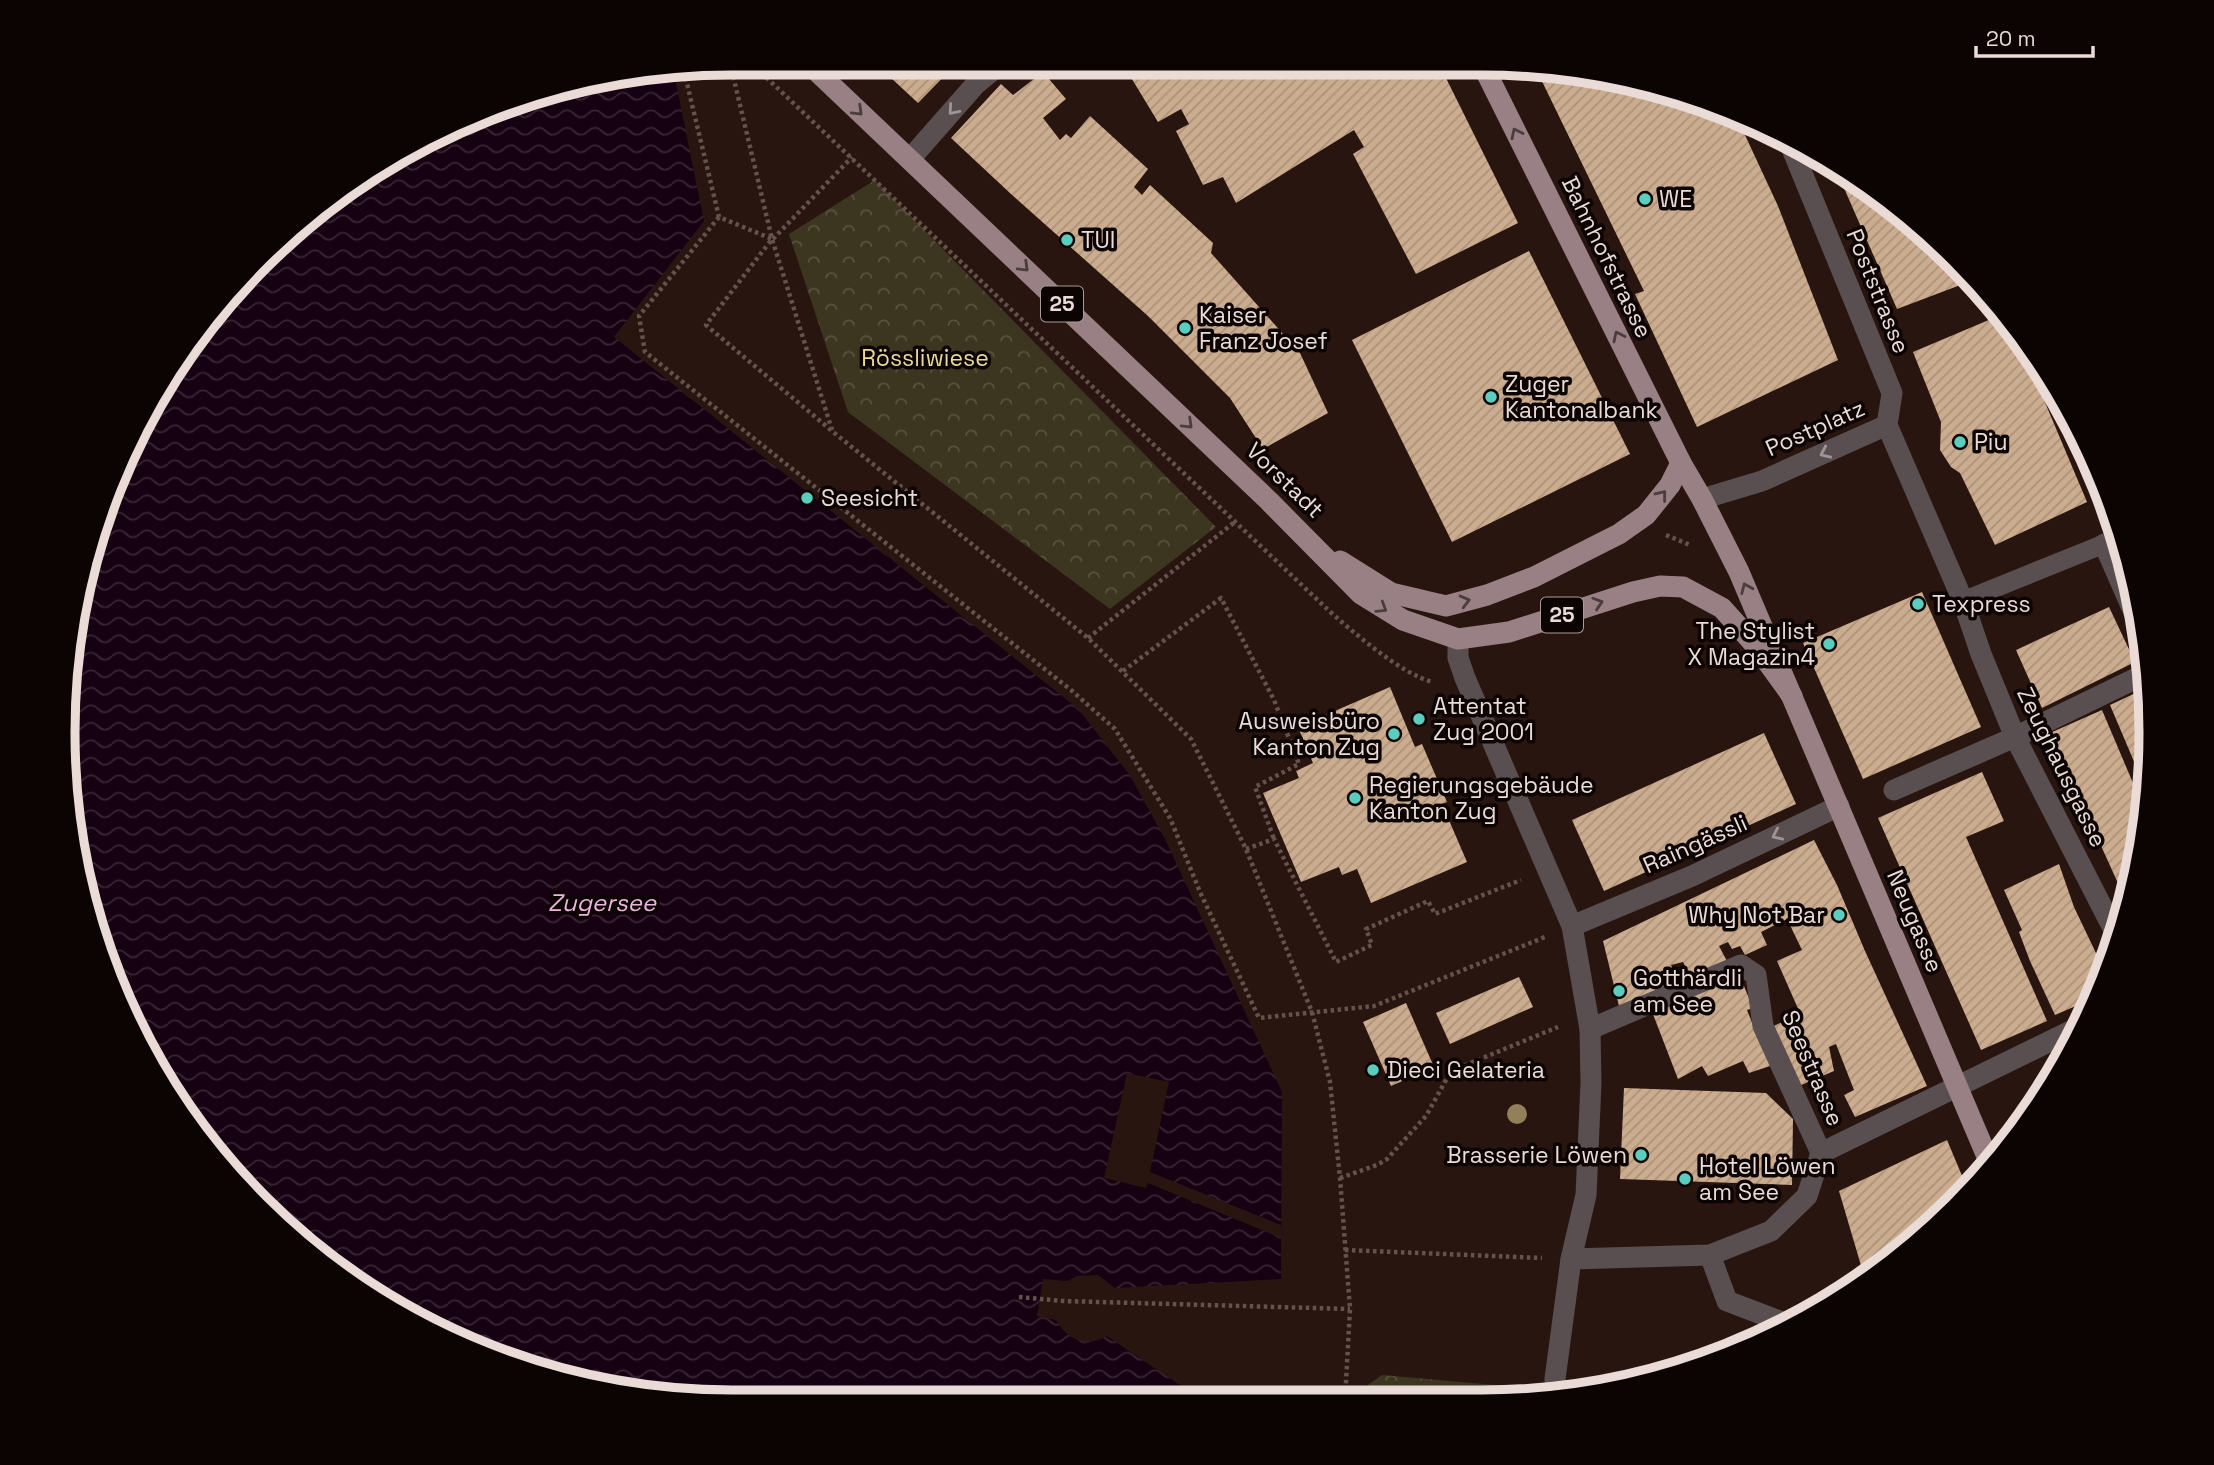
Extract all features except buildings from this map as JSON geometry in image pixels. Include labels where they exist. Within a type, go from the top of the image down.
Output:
[{"type":"main road","name":"Vorstadt","points":[[821,75],[1314,545],[1361,594],[1403,620],[1458,639],[1509,632],[1633,592],[1660,586],[1683,587],[1723,608],[1756,646],[1792,696]]},
{"type":"main road","name":"Bahnhofstrasse","points":[[1489,75],[1681,463],[1739,572],[1792,696]]},
{"type":"main road","points":[[1314,545],[1391,593],[1446,606],[1534,577],[1619,534],[1646,515],[1670,485],[1681,463]]},
{"type":"main road","name":"Neugasse","points":[[1792,696],[1985,1155]]},
{"type":"street","points":[[910,159],[987,75]]},
{"type":"street","name":"Poststrasse","points":[[1794,155],[1892,393],[1887,425]]},
{"type":"street","name":"Postplatz","points":[[1702,499],[1762,481],[1887,425],[1964,601],[1981,654]]},
{"type":"street","points":[[1458,639],[1458,658],[1465,678],[1572,926],[1589,1022],[1591,1083],[1586,1195],[1571,1259],[1555,1385]]},
{"type":"street","name":"Zeughausgasse","points":[[1981,654],[2015,737],[2110,923]]},
{"type":"street","points":[[1894,790],[2015,737],[2136,678]]},
{"type":"street","name":"Raingässli","points":[[1572,926],[1692,876],[1839,806]]},
{"type":"street","name":"Seestrasse","points":[[1589,1022],[1741,965],[1756,975],[1763,1026],[1821,1153]]},
{"type":"street","points":[[1571,1259],[1710,1255],[1771,1231],[1807,1196],[1821,1153],[2065,1034]]},
{"type":"street","points":[[1710,1255],[1727,1301],[1776,1320]]},
{"type":"lane","points":[[1964,601],[2112,548]]},
{"type":"path","points":[[733,75],[772,239],[832,431]]},
{"type":"path","points":[[764,75],[1343,624],[1409,672],[1431,682],[1465,678]]},
{"type":"path","points":[[686,77],[719,217]]},
{"type":"path","points":[[857,152],[772,239],[706,325],[832,431],[1088,638],[1191,739],[1247,849],[1312,1013],[1330,1082],[1350,1310],[1346,1390]]},
{"type":"path","points":[[719,217],[772,239]]},
{"type":"path","points":[[719,217],[639,316],[645,352],[1071,690],[1115,729],[1170,818],[1200,892],[1259,1018],[1374,1006],[1572,926]]},
{"type":"path","points":[[1088,638],[1245,515]]},
{"type":"path","points":[[1659,532],[1688,545],[1699,546]]},
{"type":"path","points":[[1123,671],[1221,598],[1274,700],[1299,764],[1255,788],[1274,839],[1336,962],[1372,945],[1366,929],[1428,901],[1435,914],[1549,868]]},
{"type":"path","points":[[1247,849],[1274,839]]},
{"type":"path","points":[[1340,1178],[1387,1159],[1426,1116],[1451,1071],[1589,1022]]},
{"type":"path","points":[[1345,1250],[1571,1259]]},
{"type":"path","points":[[1019,1297],[1350,1310]]},
{"type":"green space","name":"Rössliwiese","points":[[875,180],[1216,527],[1110,609],[848,412],[789,234]]},
{"type":"green space","points":[[1382,1375],[1526,1388],[1482,1390],[1364,1388]]},
{"type":"water","name":"Zugersee","points":[[675,78],[704,221],[614,337],[1078,709],[1129,774],[1165,839],[1282,1092],[1281,1279],[1115,1288],[1098,1275],[1077,1276],[1067,1281],[1043,1279],[1037,1316],[1056,1320],[1066,1333],[1078,1340],[1100,1340],[1107,1336],[1188,1390],[732,1390],[647,1384],[562,1367],[481,1340],[442,1322],[404,1302],[332,1254],[299,1227],[238,1166],[186,1098],[163,1061],[125,984],[110,944],[88,861],[81,818],[75,732],[77,690],[88,604],[98,562],[125,481],[143,442],[163,404],[211,332],[238,299],[299,238],[367,186],[404,163],[481,125],[521,110],[604,88]]},
{"type":"pier","points":[[1127,1073],[1169,1082],[1150,1172],[1281,1225],[1281,1238],[1148,1183],[1146,1188],[1104,1178]]},
{"type":"place","name":"WE","points":[[1645,199]]},
{"type":"place","name":"TUI","points":[[1067,240]]},
{"type":"place","name":"Kaiser Franz Josef","points":[[1185,328]]},
{"type":"place","name":"Zuger Kantonalbank","points":[[1491,397]]},
{"type":"place","name":"Piu","points":[[1960,442]]},
{"type":"place","name":"Seesicht","points":[[807,498]]},
{"type":"place","name":"Texpress","points":[[1918,604]]},
{"type":"place","name":"The Stylist X Magazin4","points":[[1829,644]]},
{"type":"place","name":"Attentat Zug 2001","points":[[1419,719]]},
{"type":"place","name":"Ausweisbüro Kanton Zug","points":[[1394,734]]},
{"type":"place","name":"Regierungsgebäude Kanton Zug","points":[[1355,798]]},
{"type":"place","name":"Why Not Bar","points":[[1839,915]]},
{"type":"place","name":"Gotthärdli am See","points":[[1619,991]]},
{"type":"place","name":"Dieci Gelateria","points":[[1373,1070]]},
{"type":"place","name":"Brasserie Löwen","points":[[1641,1155]]},
{"type":"place","name":"Hotel Löwen am See","points":[[1685,1179]]}]
